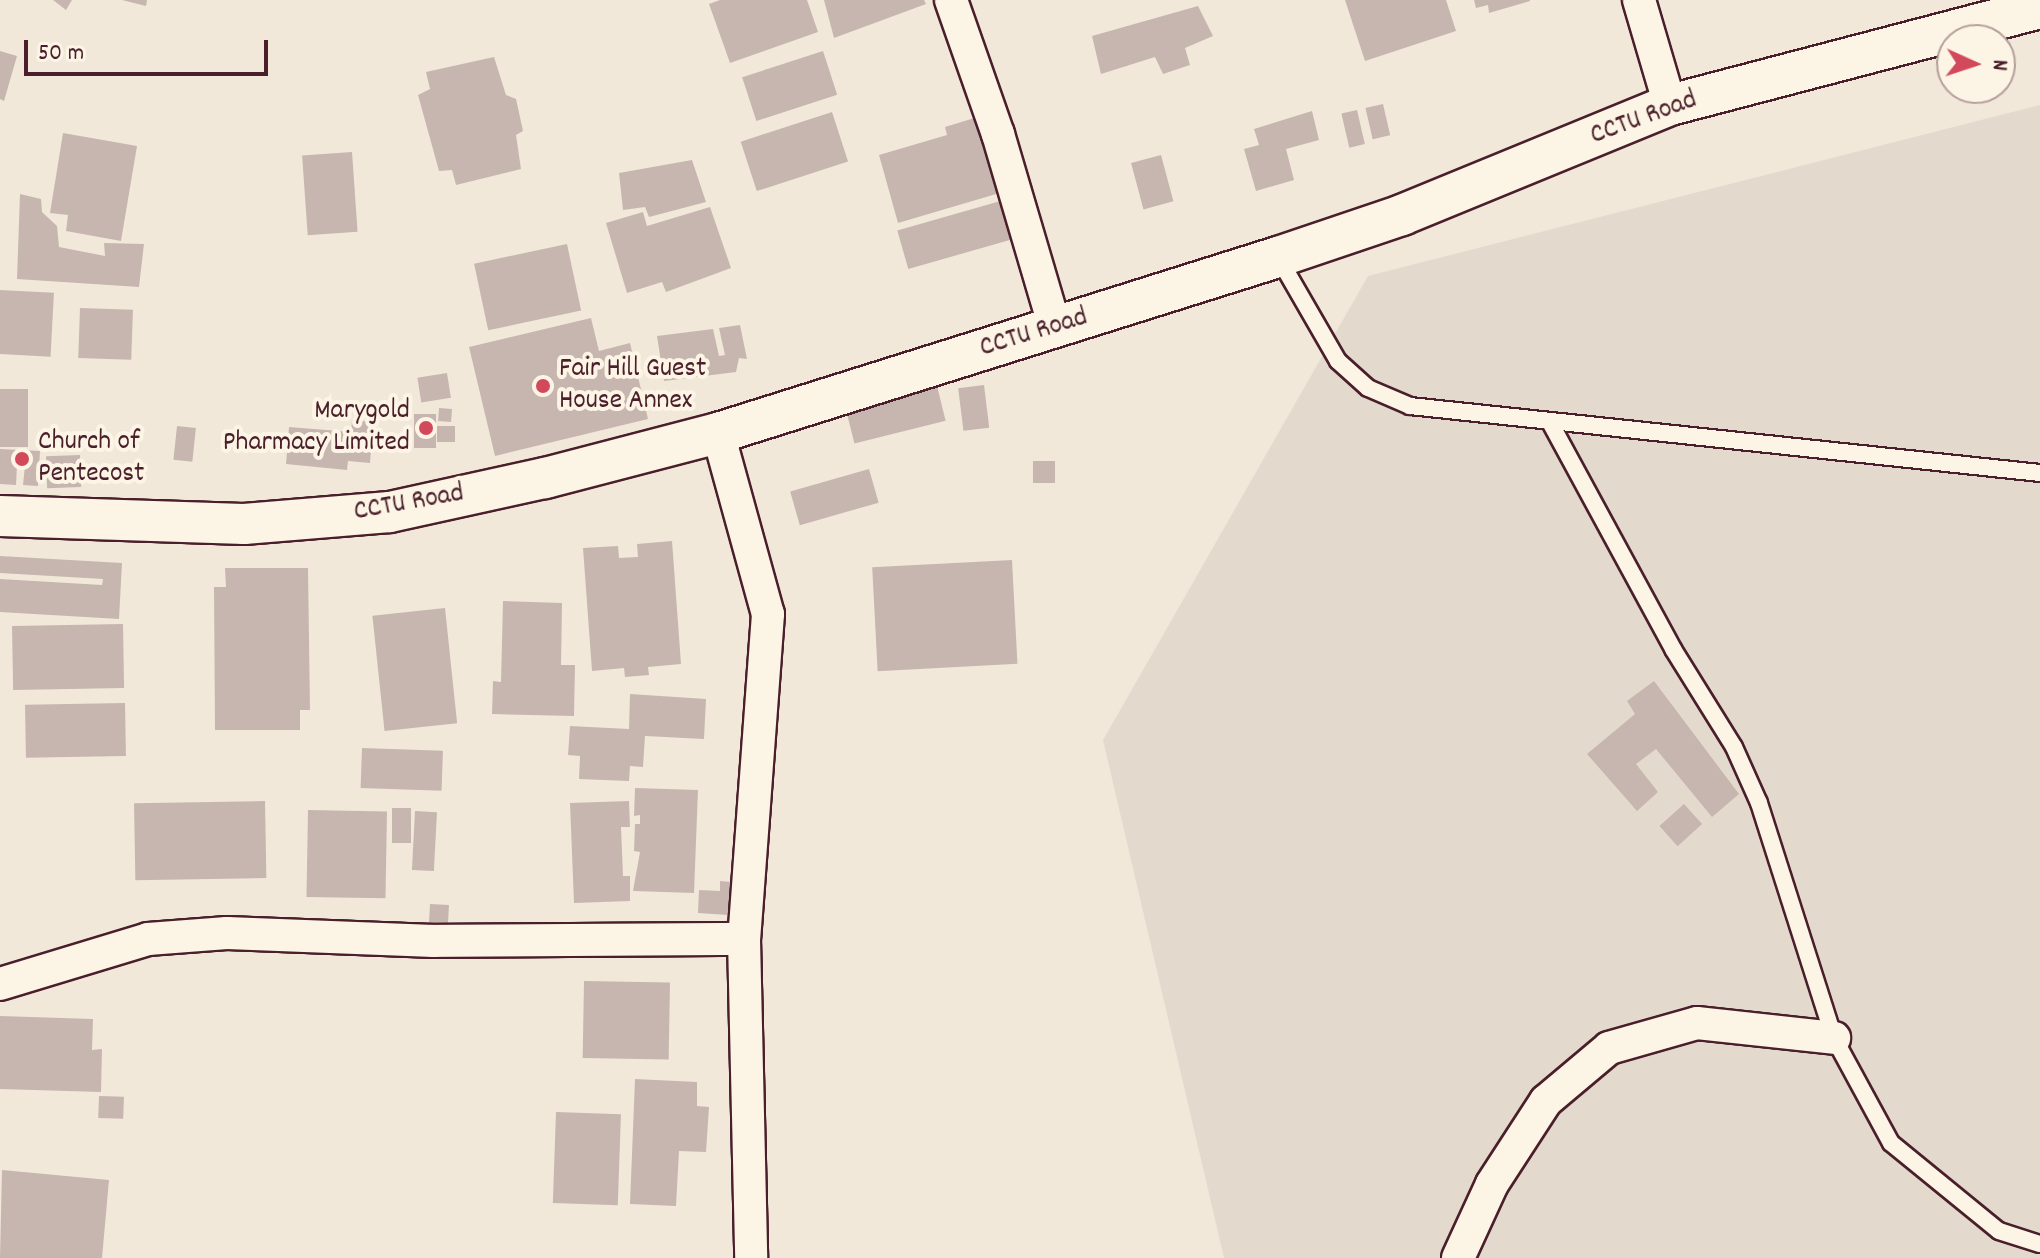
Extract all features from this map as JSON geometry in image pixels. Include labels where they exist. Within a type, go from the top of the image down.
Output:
[{"type":"street","points":[[951,0],[998,134],[1055,328]]},
{"type":"street","points":[[1639,0],[1670,105]]},
{"type":"street","name":"CCTU Road","points":[[0,516],[244,524],[390,512],[718,433],[1402,215],[1670,105],[2040,8]]},
{"type":"street","points":[[718,433],[768,614],[744,939],[751,1258]]},
{"type":"street","points":[[0,984],[148,939],[227,933],[434,941],[744,939]]},
{"type":"street","points":[[1458,1258],[1492,1184],[1546,1101],[1609,1048],[1697,1023],[1834,1038]]},
{"type":"lane","points":[[1278,257],[1338,361],[1368,388],[1410,406],[1551,424],[2040,473]]},
{"type":"lane","points":[[1551,424],[1673,649],[1734,747],[1759,803],[1834,1038],[1891,1143],[1999,1231],[2040,1244]]},
{"type":"shaded area","points":[[2040,105],[2040,1258],[1224,1258],[1103,740],[1368,276]]},
{"type":"building","points":[[53,0],[72,0],[66,10]]},
{"type":"building","points":[[122,0],[147,0],[146,6]]},
{"type":"building","points":[[720,0],[807,0],[818,32],[730,63],[709,4]]},
{"type":"building","points":[[824,0],[924,0],[926,4],[834,38]]},
{"type":"building","points":[[1345,0],[1446,0],[1456,31],[1365,61]]},
{"type":"building","points":[[1474,0],[1530,1],[1489,13],[1488,5],[1476,8]]},
{"type":"building","points":[[1198,6],[1213,36],[1185,48],[1190,65],[1163,74],[1155,57],[1101,74],[1092,36]]},
{"type":"building","points":[[0,51],[17,56],[4,101],[0,99]]},
{"type":"building","points":[[823,51],[837,95],[756,121],[742,77]]},
{"type":"building","points":[[494,57],[506,95],[516,99],[523,131],[516,135],[521,169],[456,185],[452,170],[439,171],[418,95],[430,89],[426,72]]},
{"type":"building","points":[[1383,104],[1390,135],[1373,139],[1365,108]]},
{"type":"building","points":[[1357,110],[1365,144],[1349,148],[1341,114]]},
{"type":"building","points":[[1312,111],[1319,140],[1286,149],[1294,180],[1256,191],[1244,149],[1259,145],[1254,129]]},
{"type":"building","points":[[832,112],[848,161],[757,191],[741,142]]},
{"type":"building","points":[[981,116],[1003,192],[898,223],[879,155],[947,135],[945,127]]},
{"type":"building","points":[[63,133],[137,146],[121,241],[66,231],[68,215],[50,213]]},
{"type":"building","points":[[352,152],[358,232],[308,235],[302,155]]},
{"type":"building","points":[[1161,155],[1173,201],[1143,209],[1131,163]]},
{"type":"building","points":[[692,160],[706,202],[649,217],[645,207],[623,210],[619,173]]},
{"type":"building","points":[[20,194],[41,199],[42,212],[57,226],[59,247],[105,256],[104,243],[144,244],[139,287],[17,279]]},
{"type":"building","points":[[1004,200],[1015,238],[908,269],[897,231]]},
{"type":"building","points":[[710,207],[731,268],[666,292],[662,282],[627,293],[606,223],[643,212],[647,226]]},
{"type":"building","points":[[567,244],[581,311],[488,330],[474,264]]},
{"type":"building","points":[[0,290],[54,293],[51,357],[0,354]]},
{"type":"building","points":[[80,308],[133,310],[131,360],[78,358]]},
{"type":"building","points":[[591,318],[599,351],[630,343],[648,419],[495,456],[469,347]]},
{"type":"building","points":[[740,325],[747,359],[739,358],[736,372],[664,381],[657,336],[713,329],[719,356],[725,355],[719,328]]},
{"type":"building","points":[[447,373],[451,398],[421,402],[417,378]]},
{"type":"building","points":[[935,378],[946,421],[854,443],[844,401]]},
{"type":"building","points":[[984,385],[989,428],[963,431],[958,388]]},
{"type":"building","points":[[0,389],[28,389],[28,447],[0,447]]},
{"type":"building","points":[[439,408],[452,409],[451,422],[438,421]]},
{"type":"building","points":[[414,414],[436,414],[436,448],[414,448]]},
{"type":"building","points":[[352,420],[373,422],[370,463],[348,461],[347,470],[286,464],[289,427],[351,432]]},
{"type":"building","points":[[177,426],[196,428],[192,462],[173,460]]},
{"type":"building","points":[[437,426],[455,426],[455,442],[437,442]]},
{"type":"building","points":[[0,449],[40,451],[38,486],[23,485],[25,465],[17,465],[16,485],[0,484]]},
{"type":"building","points":[[80,455],[81,487],[47,488],[46,456]]},
{"type":"building","points":[[1033,461],[1055,461],[1055,483],[1033,483]]},
{"type":"building","points":[[869,469],[879,503],[800,525],[790,492]]},
{"type":"building","points":[[672,541],[681,664],[648,667],[649,675],[625,677],[624,668],[592,671],[583,548],[618,546],[619,558],[638,557],[637,544]]},
{"type":"building","points":[[0,556],[122,563],[119,619],[0,612],[0,579],[102,585],[103,579],[0,573]]},
{"type":"building","points":[[1012,560],[1017,664],[878,671],[872,567]]},
{"type":"building","points":[[225,568],[308,568],[310,710],[300,710],[300,730],[215,730],[214,587],[226,587]]},
{"type":"building","points":[[503,601],[562,603],[561,665],[575,665],[574,716],[492,714],[493,681],[501,682]]},
{"type":"building","points":[[445,608],[457,723],[385,731],[372,616]]},
{"type":"building","points":[[123,624],[124,688],[13,690],[12,626]]},
{"type":"building","points":[[1654,681],[1739,794],[1712,817],[1656,749],[1636,764],[1658,792],[1637,811],[1587,754],[1635,714],[1627,701]]},
{"type":"building","points":[[630,694],[706,699],[704,739],[645,736],[643,767],[630,766],[629,781],[579,779],[580,756],[568,755],[570,726],[629,729]]},
{"type":"building","points":[[125,703],[126,756],[26,758],[25,705]]},
{"type":"building","points":[[362,748],[443,751],[442,791],[361,788]]},
{"type":"building","points":[[635,788],[698,790],[694,893],[633,891],[640,852],[634,851],[635,824],[640,824],[640,815],[634,816]]},
{"type":"building","points":[[265,801],[266,878],[135,880],[134,803]]},
{"type":"building","points":[[629,801],[630,827],[621,827],[623,876],[630,876],[630,901],[574,903],[570,803]]},
{"type":"building","points":[[1684,804],[1702,824],[1678,846],[1659,826]]},
{"type":"building","points":[[392,808],[411,808],[411,843],[392,843]]},
{"type":"building","points":[[308,810],[387,811],[385,898],[306,897]]},
{"type":"building","points":[[415,811],[437,812],[434,871],[412,870]]},
{"type":"building","points":[[720,881],[731,882],[729,915],[698,913],[699,890],[720,891]]},
{"type":"building","points":[[430,904],[449,905],[448,929],[429,928]]},
{"type":"building","points":[[584,981],[670,983],[669,1059],[583,1058]]},
{"type":"building","points":[[0,1016],[93,1019],[92,1050],[102,1049],[101,1092],[0,1089]]},
{"type":"building","points":[[635,1079],[697,1082],[697,1106],[709,1107],[706,1152],[679,1151],[676,1206],[630,1204]]},
{"type":"building","points":[[99,1096],[124,1097],[123,1119],[98,1118]]},
{"type":"building","points":[[556,1112],[621,1114],[618,1205],[553,1203]]},
{"type":"building","points":[[2,1170],[109,1180],[102,1258],[0,1258]]},
{"type":"place","name":"Fair Hill Guest House Annex","points":[[543,386]]},
{"type":"place","name":"Marygold Pharmacy Limited","points":[[426,428]]},
{"type":"place","name":"Church of Pentecost","points":[[22,459]]}]
